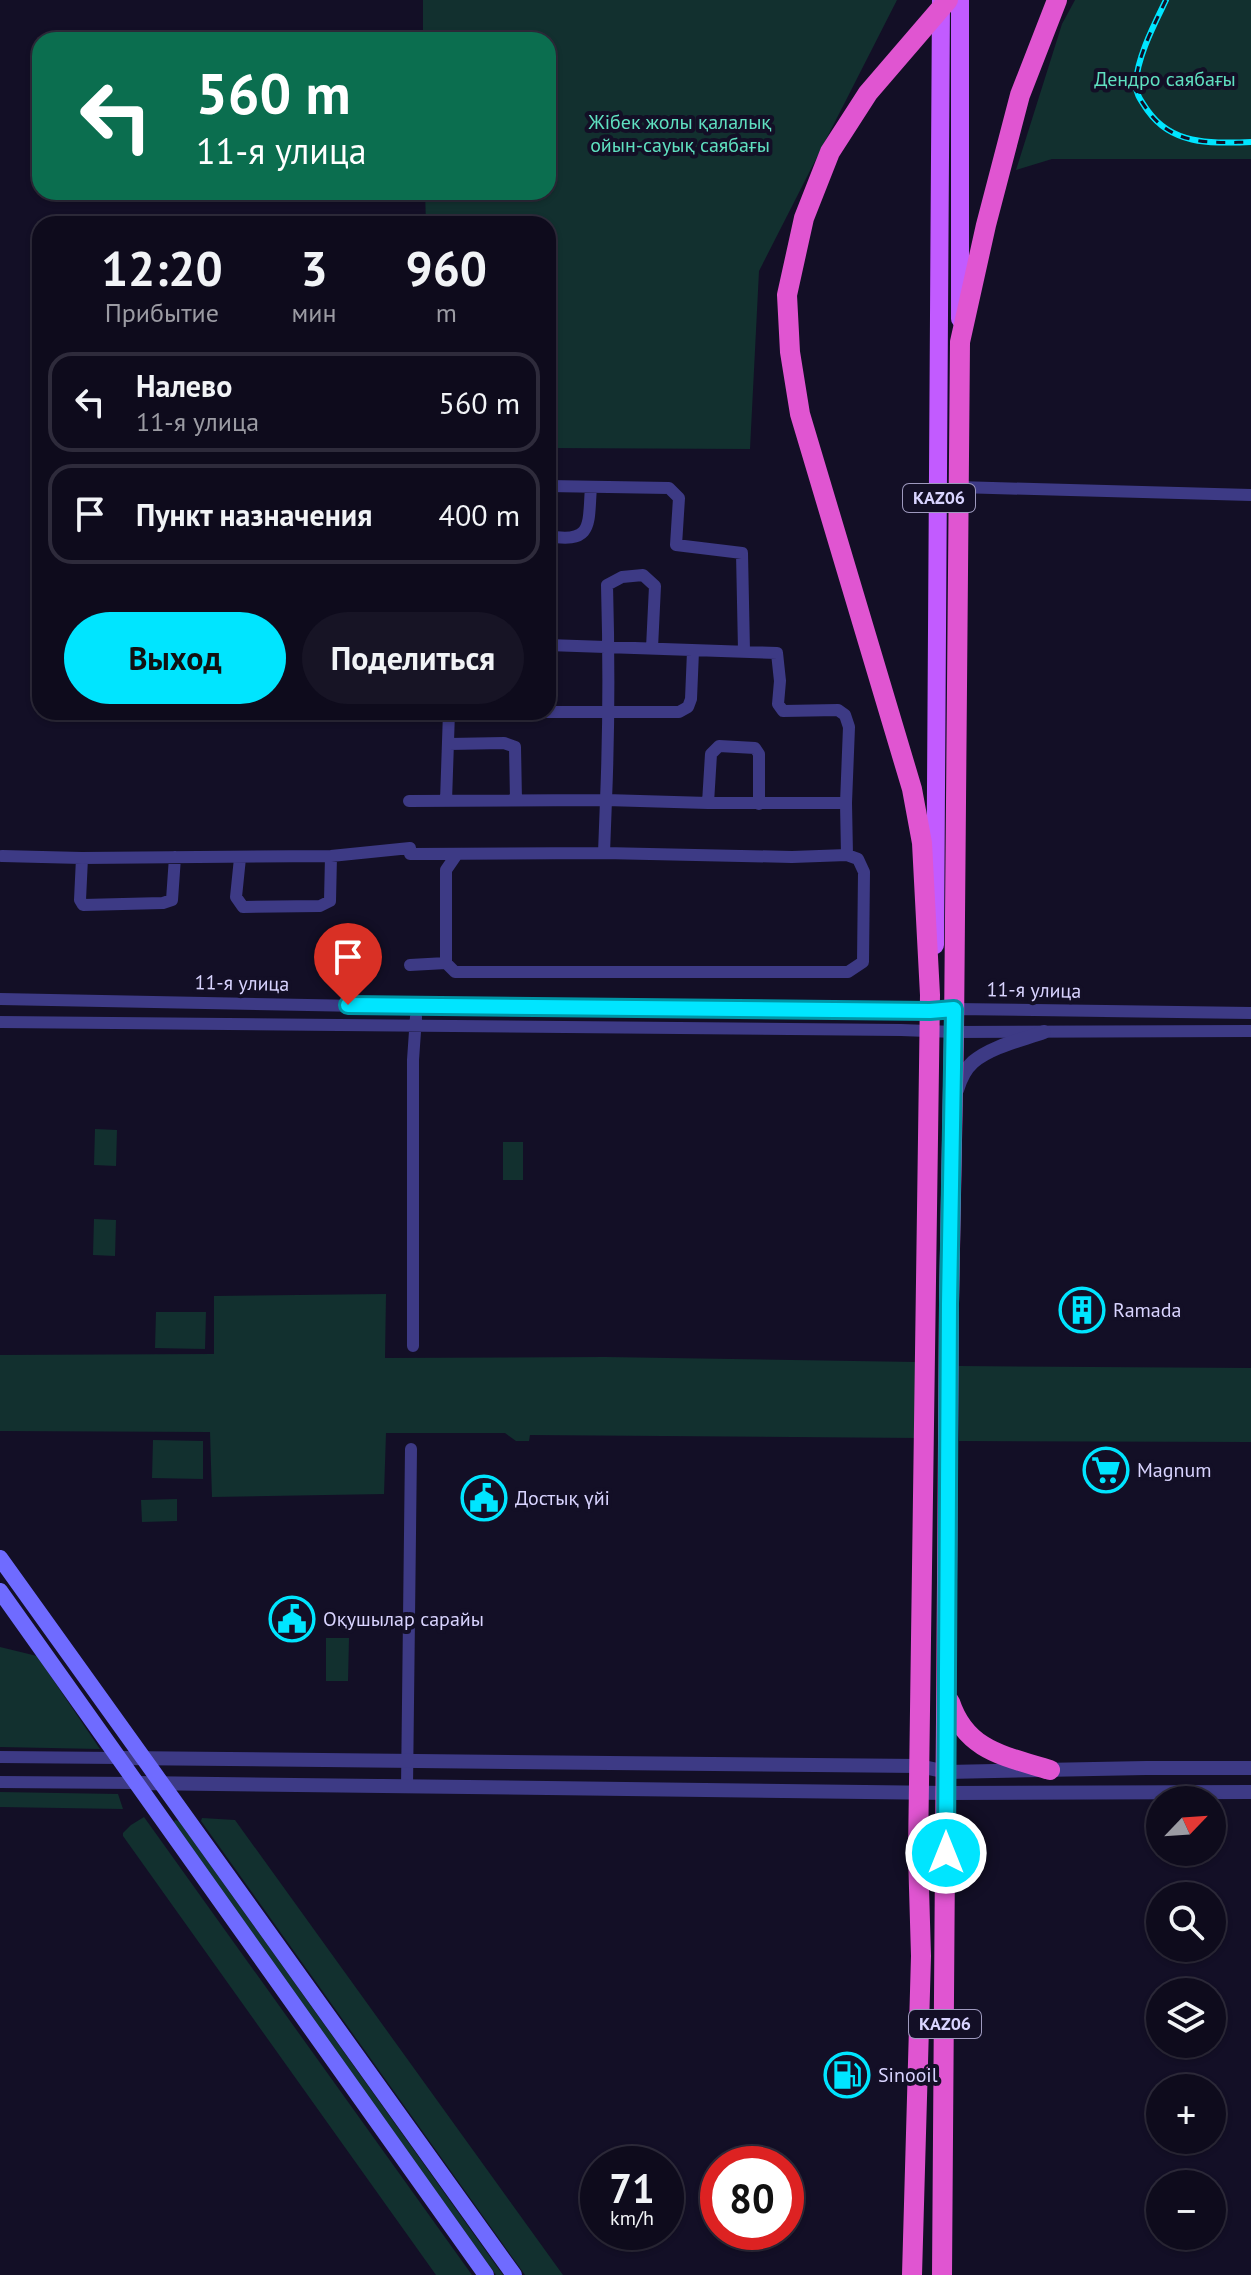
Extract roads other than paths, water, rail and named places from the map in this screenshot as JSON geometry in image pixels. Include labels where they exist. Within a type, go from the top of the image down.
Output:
[{"type":"highway","name":"KАZ06","points":[[912,2275],[921,1956],[919,1766],[930,1012],[922,843],[913,795],[800,414],[790,352],[787,295],[804,218],[830,152],[868,93],[948,0]]},
{"type":"highway","name":"KАZ06","points":[[942,2275],[960,342],[1020,95],[1057,0]]},
{"type":"highway","points":[[947,1691],[965,1733],[984,1748],[1050,1770]]},
{"type":"main road","name":"KАZ06","points":[[930,1012],[936,914],[941,0]]},
{"type":"main road","name":"KАZ06","points":[[960,0],[960,342]]},
{"type":"main road","points":[[0,1558],[514,2275]]},
{"type":"main road","points":[[0,1591],[486,2275]]},
{"type":"street","points":[[556,486],[669,488],[679,498],[676,545],[742,553],[744,651]]},
{"type":"street","points":[[556,537],[577,538],[584,533],[588,524],[591,487]]},
{"type":"street","points":[[958,487],[1251,495]]},
{"type":"street","points":[[604,853],[609,711],[607,585],[622,577],[643,575],[655,586],[652,648]]},
{"type":"street","points":[[556,645],[777,653],[780,681],[778,704],[783,711],[838,710],[845,715],[849,727],[847,855]]},
{"type":"street","points":[[556,712],[679,712],[688,707],[691,699],[693,651]]},
{"type":"street","points":[[446,801],[449,720]]},
{"type":"street","points":[[449,744],[504,743],[515,747],[516,800]]},
{"type":"street","points":[[708,803],[711,754],[719,746],[755,748],[759,754],[759,804]]},
{"type":"street","points":[[409,801],[846,803]]},
{"type":"street","points":[[2,856],[240,858],[410,851],[457,854],[847,855],[858,859],[864,872],[863,962],[848,972],[455,972],[446,963],[446,870],[457,854]]},
{"type":"street","points":[[240,858],[236,897],[243,907],[320,906],[330,901],[331,856]]},
{"type":"street","points":[[82,858],[80,900],[83,905],[163,903],[172,900],[175,857]]},
{"type":"street","points":[[410,965],[446,963]]},
{"type":"street","name":"11-я улица","points":[[0,999],[930,1012],[954,1032],[1251,1031]]},
{"type":"street","points":[[413,1346],[416,1007]]},
{"type":"street","name":"11-я улица","points":[[0,1022],[415,1025],[954,1009],[1251,1013]]},
{"type":"street","points":[[953,1102],[961,1078],[973,1063],[1000,1048],[1044,1032]]},
{"type":"street","points":[[407,1787],[411,1449]]},
{"type":"street","points":[[0,1757],[919,1766],[947,1783],[1251,1792]]},
{"type":"street","points":[[0,1782],[919,1793],[947,1783],[1050,1770],[1251,1768]]},
{"type":"railway","points":[[1166,0],[1147,40],[1137,73],[1136,87],[1141,101],[1158,122],[1182,136],[1208,142],[1251,142]]},
{"type":"place","name":"Ramada","points":[[1082,1310]]},
{"type":"place","name":"Magnum","points":[[1106,1470]]},
{"type":"place","name":"Достық үйі","points":[[484,1498]]},
{"type":"place","name":"Оқушылар сарайы","points":[[292,1619]]},
{"type":"place","name":"Sinooil","points":[[847,2075]]},
{"type":"park label","name":"Дендро саябағы","points":[[1165,79]]},
{"type":"park label","name":"Жібек жолы қалалық ойын-сауық саябағы","points":[[680,134]]}]
